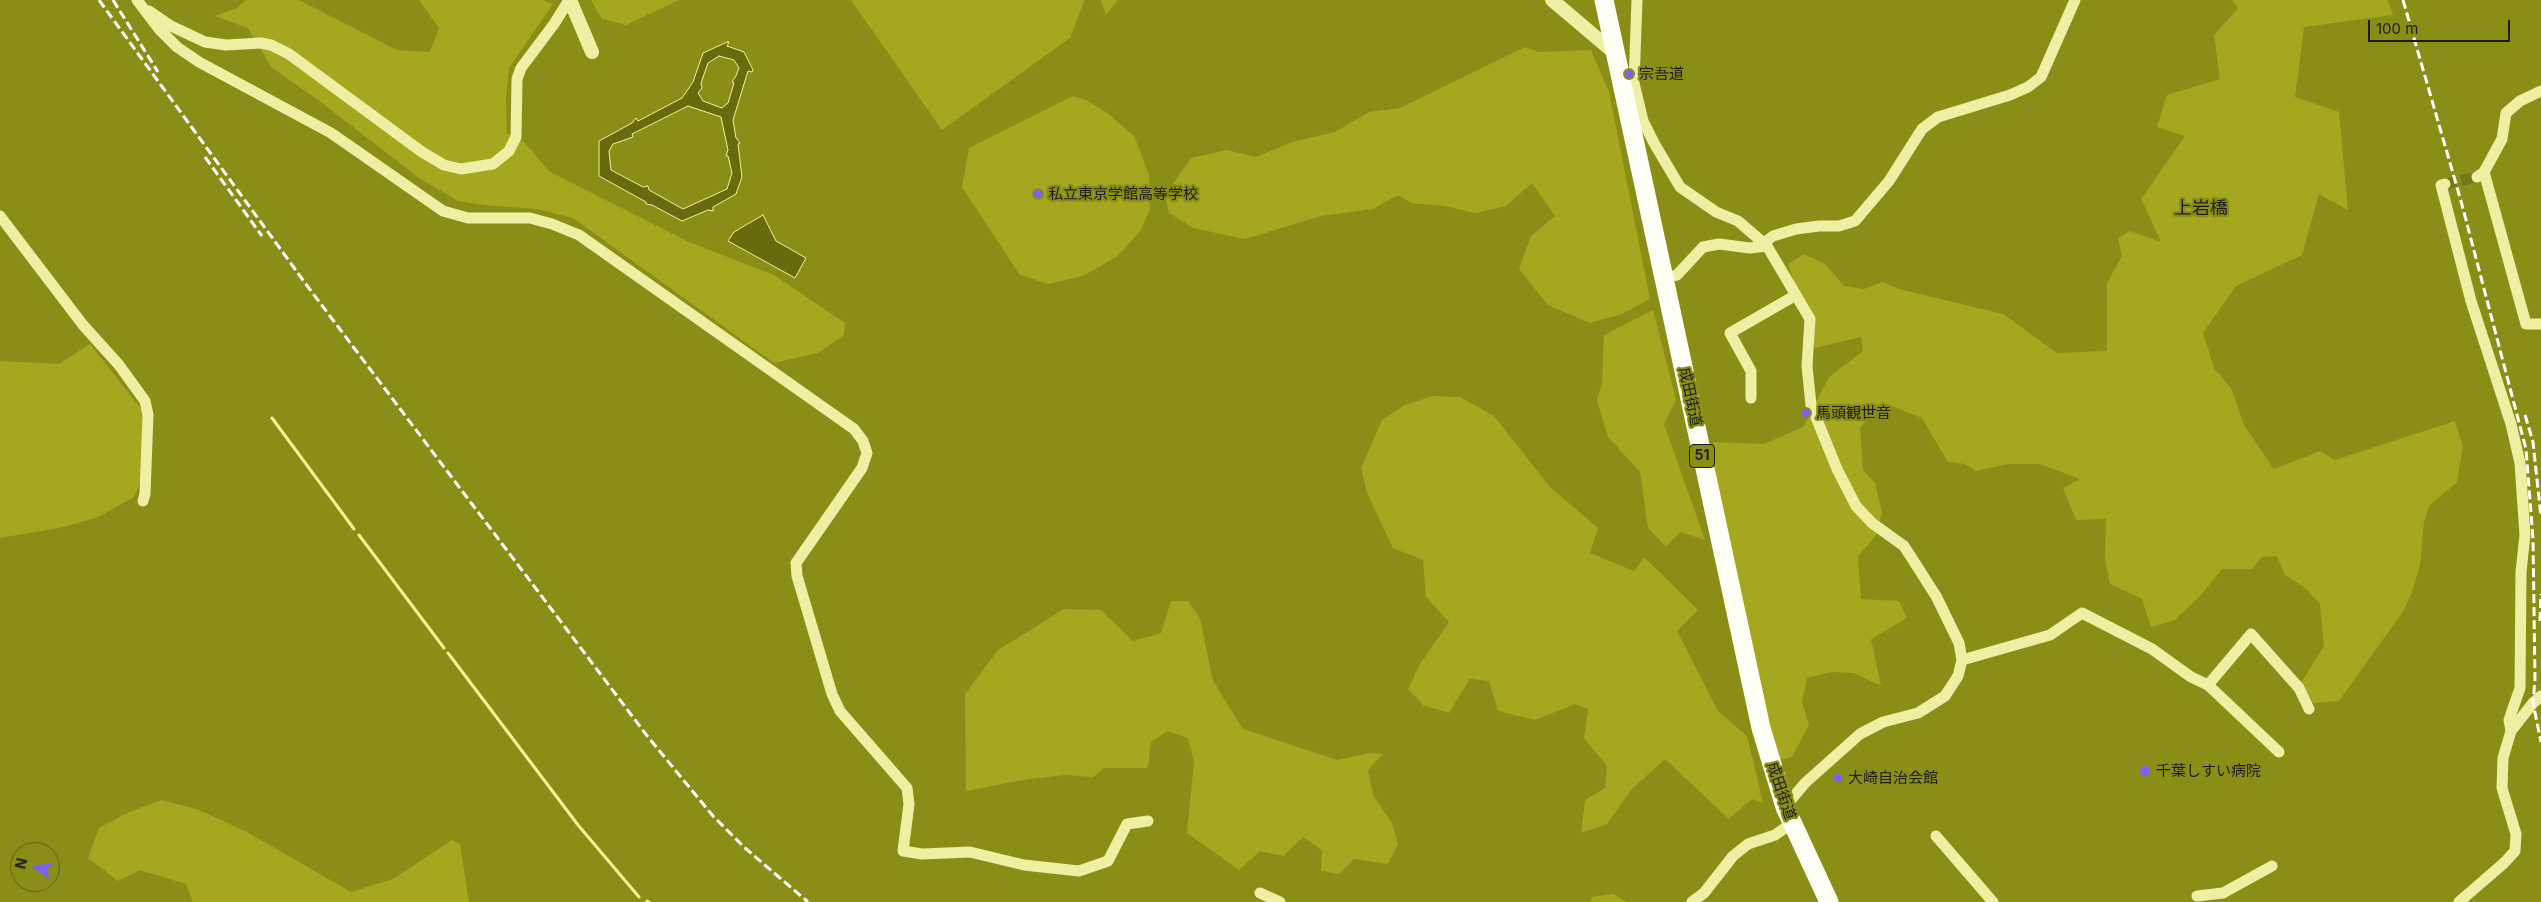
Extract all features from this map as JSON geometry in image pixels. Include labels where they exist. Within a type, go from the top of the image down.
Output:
[{"type":"highway","name":"成田街道","points":[[1604,0],[1617,55],[1628,80],[1664,279],[1761,728],[1788,815],[1829,902]]},
{"type":"street","points":[[140,3],[171,26],[205,42],[226,44],[261,43],[271,45],[289,54],[422,152],[444,165],[461,169],[492,164],[509,151],[516,137],[517,79],[520,68],[570,0]]},
{"type":"street","points":[[570,0],[592,52]]},
{"type":"street","points":[[1552,0],[1617,55]]},
{"type":"street","points":[[1637,0],[1628,80],[1643,121],[1680,187],[1716,212],[1738,221],[1766,244],[1810,319],[1807,366],[1811,405],[1837,469],[1856,506],[1872,523],[1904,546],[1936,596],[1959,643],[1962,660],[1958,676],[1945,696],[1918,713],[1884,722],[1860,734],[1805,783],[1775,835],[1748,844],[1733,856],[1704,893],[1692,902]]},
{"type":"street","points":[[1664,279],[1677,275],[1702,248],[1719,244],[1750,248],[1766,244],[1773,236],[1796,229],[1839,226],[1855,221],[1889,181],[1922,129],[1938,116],[2010,95],[2028,87],[2041,77],[2076,0]]},
{"type":"street","points":[[140,3],[159,29],[177,47],[199,62],[331,133],[443,210],[468,218],[530,218],[552,224],[579,236],[854,430],[863,441],[867,453],[862,468],[796,563],[796,576],[832,694],[840,711],[907,788],[909,804],[903,850],[922,854],[970,852],[1024,865],[1079,871],[1108,861],[1127,824],[1148,821]]},
{"type":"street","points":[[2541,91],[2520,101],[2506,113],[2502,139],[2480,174],[2526,324],[2541,324]]},
{"type":"street","points":[[2445,184],[2441,185],[2471,301],[2511,424],[2520,462],[2525,534],[2521,572],[2520,688],[2509,720],[2511,731]]},
{"type":"street","points":[[0,216],[83,325],[119,365],[145,401],[148,415],[146,494],[143,501]]},
{"type":"street","points":[[1751,398],[1751,371],[1730,333],[1796,295]]},
{"type":"street","points":[[1962,660],[2050,634],[2082,613],[2152,649],[2191,677],[2208,685],[2279,752]]},
{"type":"street","points":[[2208,685],[2252,634],[2299,688],[2309,709]]},
{"type":"street","points":[[2459,902],[2515,851],[2516,834],[2502,788],[2503,758],[2511,731],[2533,703],[2541,696]]},
{"type":"street","points":[[1936,836],[1993,902]]},
{"type":"street","points":[[2196,896],[2223,893],[2272,866]]},
{"type":"street","points":[[1260,893],[1280,902]]},
{"type":"shaded area","points":[[246,0],[299,0],[397,50],[430,52],[439,28],[419,0],[542,0],[553,4],[509,68],[506,99],[507,133],[524,142],[550,172],[689,242],[774,275],[845,323],[844,335],[818,353],[774,363],[573,218],[537,209],[458,201],[419,178],[318,100],[271,67],[248,28],[215,16],[237,8]]},
{"type":"shaded area","points":[[591,0],[679,0],[626,25],[602,19]]},
{"type":"shaded area","points":[[851,0],[1084,1],[1070,38],[942,130]]},
{"type":"shaded area","points":[[1101,0],[1118,0],[1106,15]]},
{"type":"shaded area","points":[[2232,0],[2388,0],[2393,15],[2304,27],[2295,97],[2339,112],[2348,210],[2319,194],[2302,255],[2236,286],[2203,333],[2214,368],[2231,388],[2244,425],[2274,469],[2320,451],[2335,460],[2455,421],[2463,446],[2457,482],[2429,506],[2424,522],[2420,565],[2411,595],[2402,613],[2339,701],[2313,703],[2301,683],[2324,646],[2320,604],[2305,588],[2285,575],[2277,556],[2262,557],[2252,569],[2222,569],[2200,596],[2175,620],[2151,627],[2142,599],[2110,584],[2105,560],[2106,519],[2076,520],[2063,488],[2080,479],[2040,464],[2008,464],[1976,471],[1965,464],[1948,462],[1922,418],[1882,402],[1860,428],[1863,470],[1875,483],[1882,512],[1876,535],[1858,557],[1861,599],[1899,601],[1907,618],[1871,639],[1881,686],[1854,673],[1831,672],[1807,678],[1802,702],[1809,725],[1792,757],[1778,760],[1719,512],[1713,442],[1764,444],[1803,427],[1829,377],[1863,351],[1861,337],[1815,348],[1788,264],[1804,254],[1825,264],[1844,286],[1864,289],[1883,282],[1899,289],[2003,314],[2057,353],[2107,351],[2107,283],[2122,256],[2118,238],[2130,231],[2161,242],[2141,199],[2185,136],[2157,127],[2167,95],[2220,79],[2214,35],[2238,8]]},
{"type":"shaded area","points":[[729,42],[727,46],[744,52],[753,70],[752,72],[748,71],[733,120],[736,138],[740,143],[738,144],[742,177],[736,194],[713,207],[713,211],[708,210],[682,221],[652,205],[646,204],[646,202],[599,176],[599,141],[632,123],[636,118],[638,121],[682,98],[693,82],[703,53]],"holes":[[[719,56],[734,60],[739,68],[732,82],[734,83],[728,103],[722,108],[703,101],[698,93],[702,88],[701,83],[708,63]],[[688,106],[721,117],[728,150],[726,156],[728,156],[732,173],[727,189],[683,209],[649,190],[648,186],[643,187],[611,170],[609,151],[613,144],[633,137],[632,134]]]},
{"type":"shaded area","points":[[1525,47],[1539,52],[1591,50],[1609,92],[1650,299],[1622,314],[1590,323],[1548,305],[1519,269],[1531,236],[1555,216],[1532,183],[1506,206],[1475,213],[1445,206],[1411,203],[1398,195],[1373,209],[1321,216],[1245,239],[1193,228],[1169,213],[1165,195],[1191,158],[1227,150],[1256,157],[1292,142],[1335,132],[1369,112],[1400,108]]},
{"type":"shaded area","points":[[1073,96],[1086,100],[1106,112],[1134,136],[1149,175],[1150,209],[1141,230],[1118,256],[1083,276],[1048,284],[1019,274],[962,187],[969,148]]},
{"type":"shaded area","points":[[763,215],[776,241],[806,258],[795,278],[728,241],[734,232]]},
{"type":"shaded area","points":[[1653,310],[1676,400],[1664,424],[1705,540],[1680,532],[1666,547],[1648,528],[1640,472],[1608,437],[1597,400],[1602,384],[1604,335]]},
{"type":"shaded area","points":[[90,344],[142,410],[145,472],[134,497],[98,517],[60,528],[0,538],[0,361],[59,364]]},
{"type":"shaded area","points":[[1433,396],[1460,397],[1494,416],[1550,487],[1598,528],[1590,553],[1634,571],[1644,557],[1698,610],[1677,631],[1718,711],[1747,736],[1763,803],[1752,799],[1729,819],[1665,759],[1632,789],[1607,824],[1581,833],[1585,800],[1605,788],[1607,766],[1584,738],[1588,709],[1575,704],[1535,720],[1498,711],[1489,681],[1470,679],[1449,713],[1423,705],[1408,689],[1420,664],[1449,622],[1426,597],[1423,560],[1393,548],[1367,493],[1361,468],[1382,420],[1405,405]]},
{"type":"shaded area","points":[[1171,601],[1188,601],[1200,618],[1213,681],[1243,729],[1337,760],[1370,753],[1383,754],[1368,770],[1373,795],[1392,823],[1398,844],[1388,864],[1354,859],[1339,874],[1321,871],[1322,850],[1303,837],[1283,856],[1260,851],[1239,870],[1187,833],[1194,761],[1188,738],[1168,731],[1151,742],[1148,768],[1104,768],[1093,777],[1067,775],[1028,779],[966,791],[965,694],[998,650],[1064,609],[1101,610],[1133,641],[1161,633]]},
{"type":"shaded area","points":[[162,800],[199,810],[247,832],[351,892],[393,879],[452,840],[460,844],[469,902],[193,902],[186,884],[140,870],[118,881],[88,858],[99,828],[127,813]]},
{"type":"shaded area","points":[[1613,894],[1627,902],[1590,902],[1592,897]]},
{"type":"waterway","points":[[272,418],[354,529]]},
{"type":"waterway","points":[[359,535],[444,648]]},
{"type":"waterway","points":[[448,653],[578,825],[639,897]]},
{"type":"tunnel","points":[[2445,184],[2477,177]]},
{"type":"railway","points":[[99,0],[308,287],[648,737],[713,816],[745,848],[808,902]]},
{"type":"railway","points":[[113,0],[158,72]]},
{"type":"railway","points":[[2403,0],[2461,201],[2526,449],[2533,539],[2535,680],[2533,703],[2541,742]]},
{"type":"railway","points":[[205,157],[262,236]]},
{"type":"railway","points":[[2525,415],[2533,442],[2541,517]]},
{"type":"railway","points":[[2540,621],[2541,594]]},
{"type":"place","name":"宗吾道","points":[[1629,74]]},
{"type":"place","name":"私立東京学館高等学校","points":[[1038,194]]},
{"type":"place","name":"馬頭観世音","points":[[1806,413]]},
{"type":"place","name":"千葉しすい病院","points":[[2145,771]]},
{"type":"place","name":"大崎自治会館","points":[[1838,778]]},
{"type":"district","name":"上岩橋","points":[[2201,209]]}]
